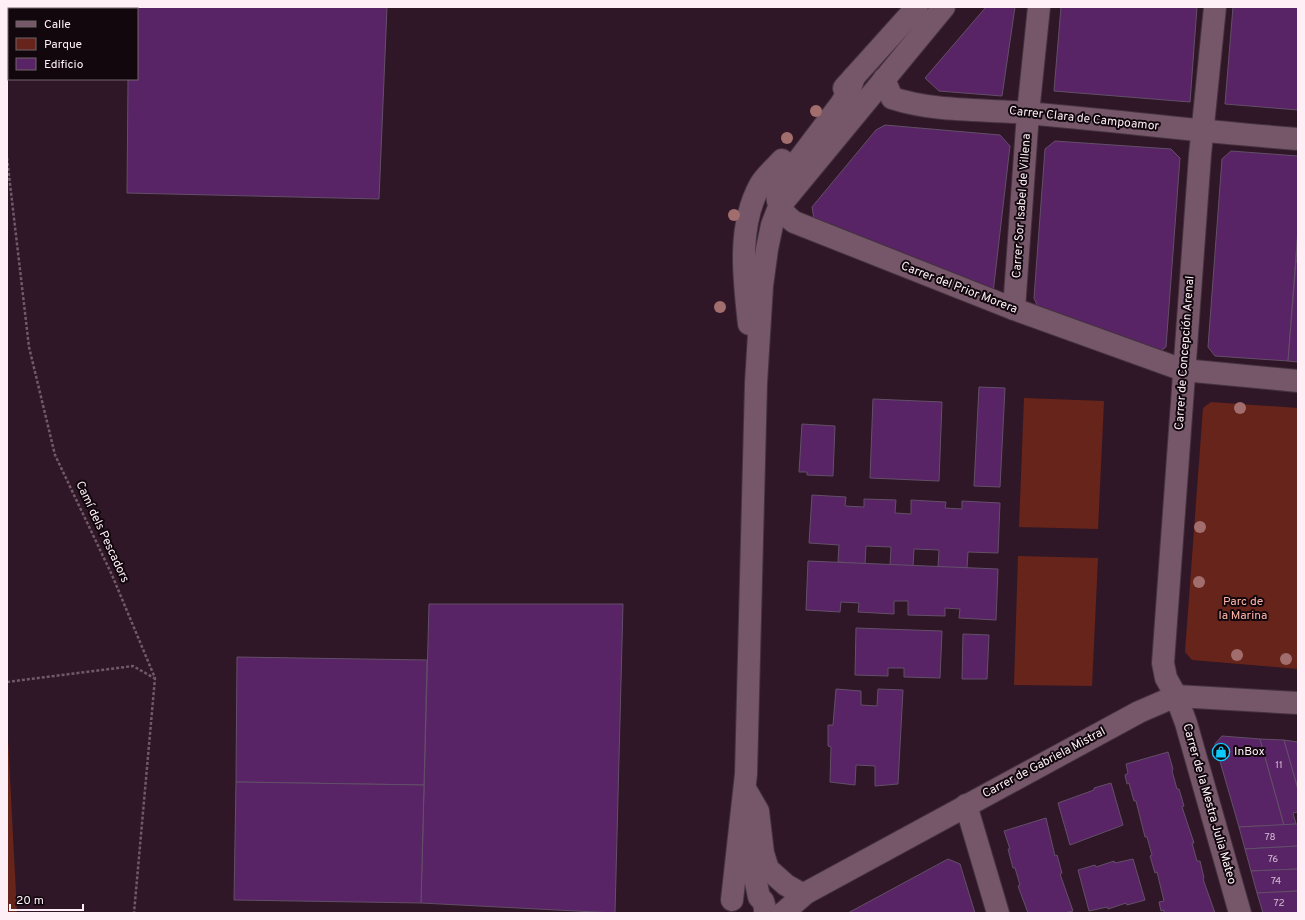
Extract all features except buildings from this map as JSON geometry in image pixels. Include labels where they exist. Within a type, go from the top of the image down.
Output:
[{"type":"street","points":[[756,383],[745,275],[745,242],[747,223],[752,204],[761,184],[916,7]]},
{"type":"street","points":[[762,904],[753,868],[747,783],[756,383],[762,286],[767,249],[772,225],[779,207],[944,7]]},
{"type":"street","name":"Carrer Sor Isabel de Villena","points":[[1014,310],[1028,113],[1039,7]]},
{"type":"street","name":"Carrer de Concepción Arenal","points":[[1176,696],[1166,678],[1162,663],[1163,644],[1202,132],[1215,7]]},
{"type":"street","points":[[779,207],[776,197],[778,187],[841,104],[850,89],[854,77]]},
{"type":"street","name":"Carrer Clara de Campoamor","points":[[884,79],[892,98],[912,104],[1028,113],[1202,132],[1298,139]]},
{"type":"street","name":"Carrer del Prior Morera","points":[[779,207],[794,222],[813,231],[1014,310],[1183,370],[1298,381]]},
{"type":"street","name":"Carrer de Gabriela Mistral","points":[[729,906],[742,895],[750,894],[762,904],[804,893],[1139,712],[1176,696],[1298,703]]},
{"type":"street","name":"Carrer de la Mestra Julia Mateo","points":[[1176,696],[1186,723],[1240,913]]},
{"type":"street","points":[[747,783],[758,811],[762,853],[768,869],[786,885],[804,893]]},
{"type":"street","points":[[729,906],[747,783]]},
{"type":"street","points":[[966,805],[998,913]]},
{"type":"street","name":"Carrer de Gabriela Mistral","points":[[783,913],[804,893]]},
{"type":"path","name":"Camí dels Pescadors","points":[[7,158],[29,347],[55,455],[112,575],[155,678],[134,913]]},
{"type":"path","points":[[7,682],[133,666],[155,678]]},
{"type":"green space","points":[[1024,398],[1104,401],[1098,529],[1019,527]]},
{"type":"green space","name":"Parc de la Marina","points":[[1211,402],[1298,408],[1298,669],[1192,660],[1185,652],[1203,408]]},
{"type":"green space","points":[[1018,556],[1098,558],[1092,686],[1014,685]]},
{"type":"green space","points":[[7,720],[17,913],[7,913]]},
{"type":"place","name":"InBox","points":[[1221,752]]}]
